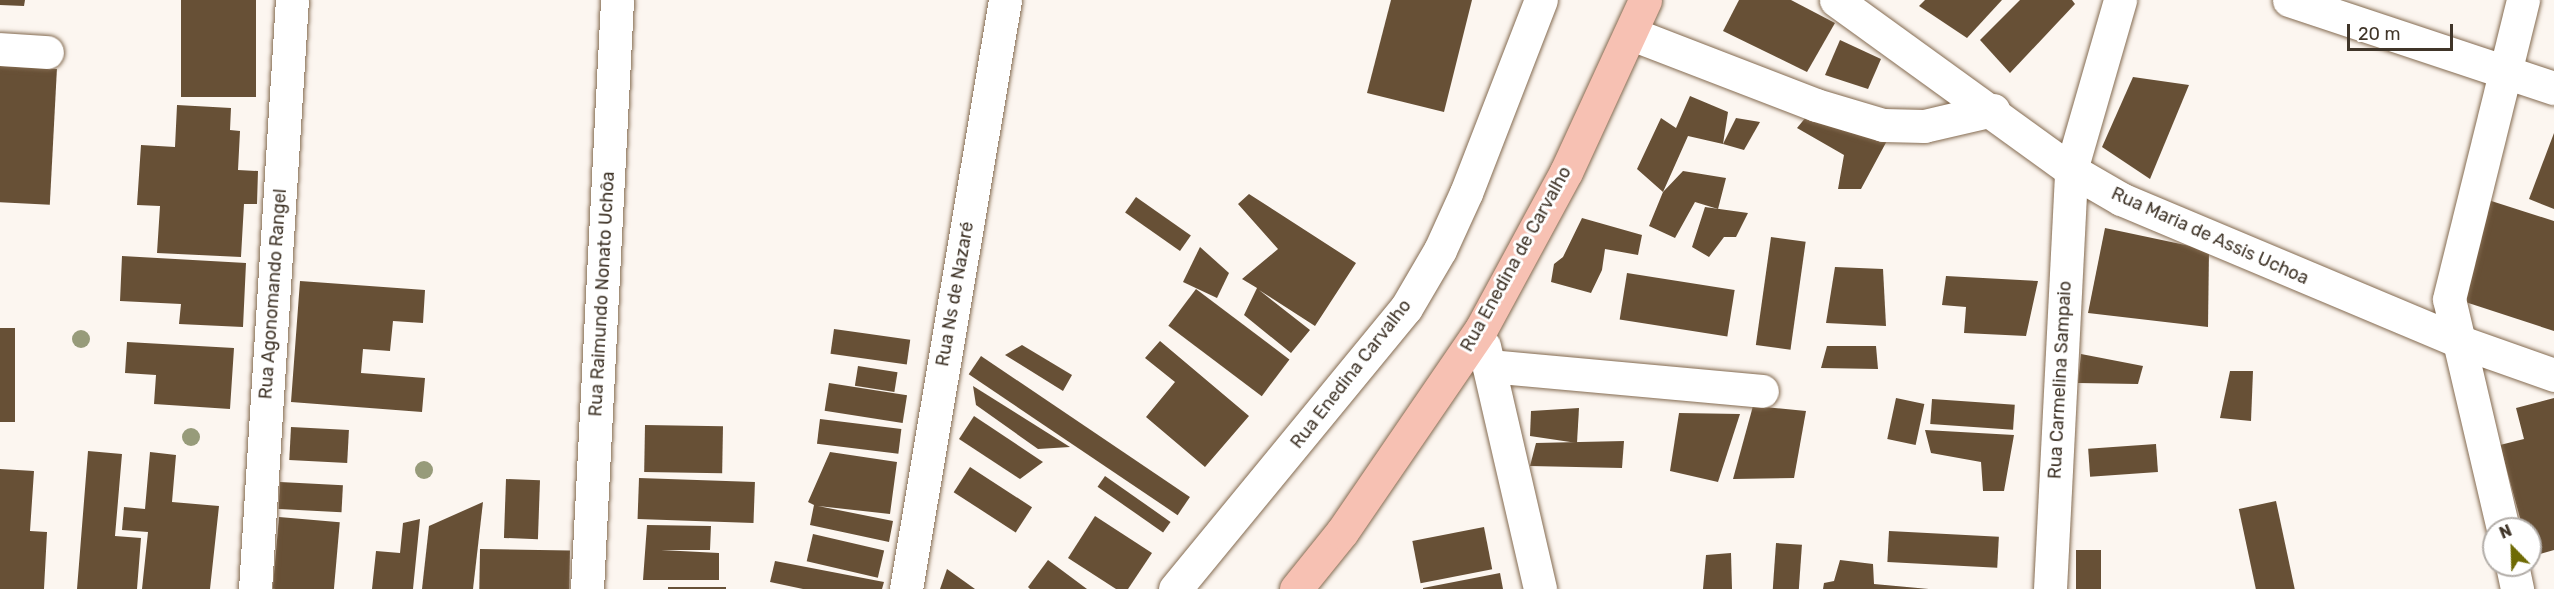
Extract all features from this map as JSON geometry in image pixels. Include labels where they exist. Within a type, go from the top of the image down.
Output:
[{"type":"main road","name":"Rua Enedina de Carvalho","points":[[1302,585],[1342,531],[1481,329],[1566,172],[1632,34],[1645,0]]},
{"type":"street","name":"Rua Agonomando Rangel","points":[[255,589],[292,0]]},
{"type":"street","name":"Rua Raimundo Nonato Uchôa","points":[[587,589],[617,0]]},
{"type":"street","name":"Rua Ns de Nazaré","points":[[906,589],[1005,0]]},
{"type":"street","name":"Rua Enedina Carvalho","points":[[1175,589],[1406,308],[1440,250],[1466,193],[1541,0]]},
{"type":"street","name":"Rua Maria de Assis Uchoa","points":[[1836,0],[1993,110],[2071,170],[2179,227],[2458,341],[2554,375]]},
{"type":"street","name":"Rua Carmelina Sampaio","points":[[2050,589],[2071,170],[2120,0]]},
{"type":"street","points":[[2289,0],[2554,88]]},
{"type":"street","points":[[2500,517],[2449,299],[2523,0]]},
{"type":"street","points":[[1632,34],[1816,105],[1883,125],[1924,126],[1993,110]]},
{"type":"street","points":[[0,49],[47,52]]},
{"type":"street","points":[[1481,329],[1540,589]]},
{"type":"street","points":[[1489,366],[1762,391]]},
{"type":"building","points":[[0,0],[25,0],[24,6],[0,5]]},
{"type":"building","points":[[181,0],[256,0],[256,97],[181,97]]},
{"type":"building","points":[[1391,0],[1472,0],[1444,112],[1367,93]]},
{"type":"building","points":[[1739,0],[1791,0],[1835,23],[1807,72],[1723,31]]},
{"type":"building","points":[[1925,0],[2002,0],[1967,38],[1919,6]]},
{"type":"building","points":[[2020,0],[2072,0],[2075,4],[2010,73],[1980,40]]},
{"type":"building","points":[[1840,40],[1881,59],[1868,89],[1825,75]]},
{"type":"building","points":[[0,66],[57,69],[50,205],[0,202]]},
{"type":"building","points":[[2133,77],[2189,85],[2150,179],[2102,147]]},
{"type":"building","points":[[1690,96],[1728,112],[1723,144],[1688,136],[1663,192],[1637,169],[1661,118],[1676,128]]},
{"type":"building","points":[[177,105],[231,108],[230,130],[240,131],[238,170],[258,171],[257,204],[244,204],[241,257],[157,253],[160,206],[137,205],[141,145],[175,147]]},
{"type":"building","points":[[1816,105],[1889,137],[1861,189],[1838,189],[1844,155],[1797,128]]},
{"type":"building","points":[[1736,118],[1760,122],[1744,150],[1723,144]]},
{"type":"building","points":[[2554,133],[2554,209],[2529,199]]},
{"type":"building","points":[[1683,171],[1726,178],[1718,209],[1695,202],[1675,238],[1649,226],[1663,192]]},
{"type":"building","points":[[1249,194],[1356,263],[1315,326],[1259,290],[1310,330],[1291,353],[1244,315],[1257,288],[1242,279],[1278,249],[1238,204]]},
{"type":"building","points":[[1136,197],[1191,235],[1180,251],[1125,213]]},
{"type":"building","points":[[2482,198],[2554,221],[2554,331],[2450,297]]},
{"type":"building","points":[[1705,207],[1748,213],[1736,237],[1724,237],[1709,257],[1692,247]]},
{"type":"building","points":[[1582,218],[1642,235],[1638,255],[1605,249],[1602,270],[1591,293],[1551,282],[1554,264],[1563,257]]},
{"type":"building","points":[[2105,228],[2209,250],[2208,327],[2088,313]]},
{"type":"building","points":[[1771,237],[1806,242],[1790,350],[1756,345]]},
{"type":"building","points":[[1200,247],[1229,273],[1217,298],[1183,282]]},
{"type":"building","points":[[122,256],[246,263],[243,327],[179,324],[181,304],[120,301]]},
{"type":"building","points":[[1835,267],[1883,269],[1886,326],[1826,323]]},
{"type":"building","points":[[1627,273],[1735,290],[1727,336],[1620,319]]},
{"type":"building","points":[[1946,276],[2038,281],[2026,336],[1964,333],[1966,307],[1942,305]]},
{"type":"building","points":[[300,281],[425,290],[423,323],[393,321],[390,351],[363,349],[361,373],[425,378],[422,412],[291,402]]},
{"type":"building","points":[[1196,289],[1289,359],[1262,396],[1168,326]]},
{"type":"building","points":[[0,328],[15,328],[15,422],[0,422]]},
{"type":"building","points":[[834,329],[910,340],[907,364],[831,354]]},
{"type":"building","points":[[1160,341],[1249,416],[1205,467],[1146,417],[1175,382],[1145,358]]},
{"type":"building","points":[[127,342],[234,348],[230,409],[154,404],[156,375],[125,373]]},
{"type":"building","points":[[1022,345],[1072,375],[1063,391],[1005,355]]},
{"type":"building","points":[[1827,346],[1876,346],[1878,369],[1821,368]]},
{"type":"building","points":[[2081,354],[2143,366],[2138,384],[2078,383]]},
{"type":"building","points":[[981,356],[1190,497],[1178,515],[969,374]]},
{"type":"building","points":[[858,366],[898,372],[894,392],[855,386]]},
{"type":"building","points":[[2230,371],[2253,371],[2251,421],[2220,418]]},
{"type":"building","points":[[829,383],[907,395],[903,423],[825,411]]},
{"type":"building","points":[[973,386],[1070,447],[1038,449],[976,405]]},
{"type":"building","points":[[1896,398],[1924,404],[1916,445],[1887,439]]},
{"type":"building","points":[[2554,398],[2554,550],[2542,554],[2542,517],[2520,517],[2500,445],[2524,439],[2516,408]]},
{"type":"building","points":[[1932,399],[2015,405],[2013,430],[1930,424]]},
{"type":"building","points":[[1753,406],[1806,411],[1794,478],[1733,479]]},
{"type":"building","points":[[1579,408],[1577,443],[1530,436],[1531,411]]},
{"type":"building","points":[[1679,413],[1740,414],[1718,482],[1670,471]]},
{"type":"building","points":[[974,416],[1043,462],[1020,479],[959,439]]},
{"type":"building","points":[[820,419],[901,429],[898,454],[817,444]]},
{"type":"building","points":[[645,425],[723,426],[722,473],[644,472]]},
{"type":"building","points":[[291,427],[349,430],[347,463],[289,460]]},
{"type":"building","points":[[1925,430],[2014,435],[2004,491],[1983,491],[1981,462],[1931,453]]},
{"type":"building","points":[[1624,441],[1622,468],[1530,466],[1536,443]]},
{"type":"building","points":[[2156,444],[2158,472],[2090,477],[2088,449]]},
{"type":"building","points":[[88,451],[122,454],[115,536],[141,538],[137,589],[77,589]]},
{"type":"building","points":[[150,452],[176,455],[172,502],[219,506],[210,589],[142,589],[148,532],[122,530],[124,507],[145,509]]},
{"type":"building","points":[[830,452],[897,462],[890,514],[818,506],[893,521],[889,542],[810,525],[814,505],[808,502]]},
{"type":"building","points":[[970,467],[1032,507],[1016,532],[954,492]]},
{"type":"building","points":[[0,469],[34,471],[30,531],[47,532],[44,589],[0,589]]},
{"type":"building","points":[[1105,476],[1171,522],[1163,533],[1098,487]]},
{"type":"building","points":[[639,478],[755,482],[753,523],[638,519]]},
{"type":"building","points":[[506,479],[540,480],[538,539],[504,538]]},
{"type":"building","points":[[280,482],[343,485],[342,512],[279,509]]},
{"type":"building","points":[[2276,501],[2295,589],[2256,589],[2239,509]]},
{"type":"building","points":[[483,502],[473,589],[422,589],[429,526]]},
{"type":"building","points":[[1095,516],[1152,553],[1128,589],[1116,589],[1068,558]]},
{"type":"building","points":[[279,517],[340,522],[334,589],[273,589]]},
{"type":"building","points":[[420,519],[413,589],[372,589],[376,551],[400,553],[403,523]]},
{"type":"building","points":[[647,525],[711,526],[710,550],[661,550],[719,553],[719,580],[643,580]]},
{"type":"building","points":[[1484,527],[1492,569],[1421,583],[1412,541]]},
{"type":"building","points":[[1889,531],[1999,537],[1997,568],[1887,562]]},
{"type":"building","points":[[813,534],[884,550],[878,578],[807,561]]},
{"type":"building","points":[[1776,543],[1802,545],[1799,589],[1773,589]]},
{"type":"building","points":[[480,549],[570,551],[569,589],[479,589]]},
{"type":"building","points":[[2076,550],[2101,550],[2101,589],[2076,589]]},
{"type":"building","points":[[1731,553],[1732,589],[1703,589],[1706,555]]},
{"type":"building","points":[[1048,560],[1087,589],[1030,589],[1028,587]]},
{"type":"building","points":[[1840,560],[1873,564],[1874,584],[1929,589],[1823,589],[1824,583],[1834,581]]},
{"type":"building","points":[[775,561],[884,582],[882,589],[803,589],[770,582]]},
{"type":"building","points":[[947,569],[975,589],[940,589]]},
{"type":"building","points":[[1500,573],[1503,589],[1423,589],[1423,588]]},
{"type":"building","points":[[668,587],[726,587],[726,589],[668,589]]}]
